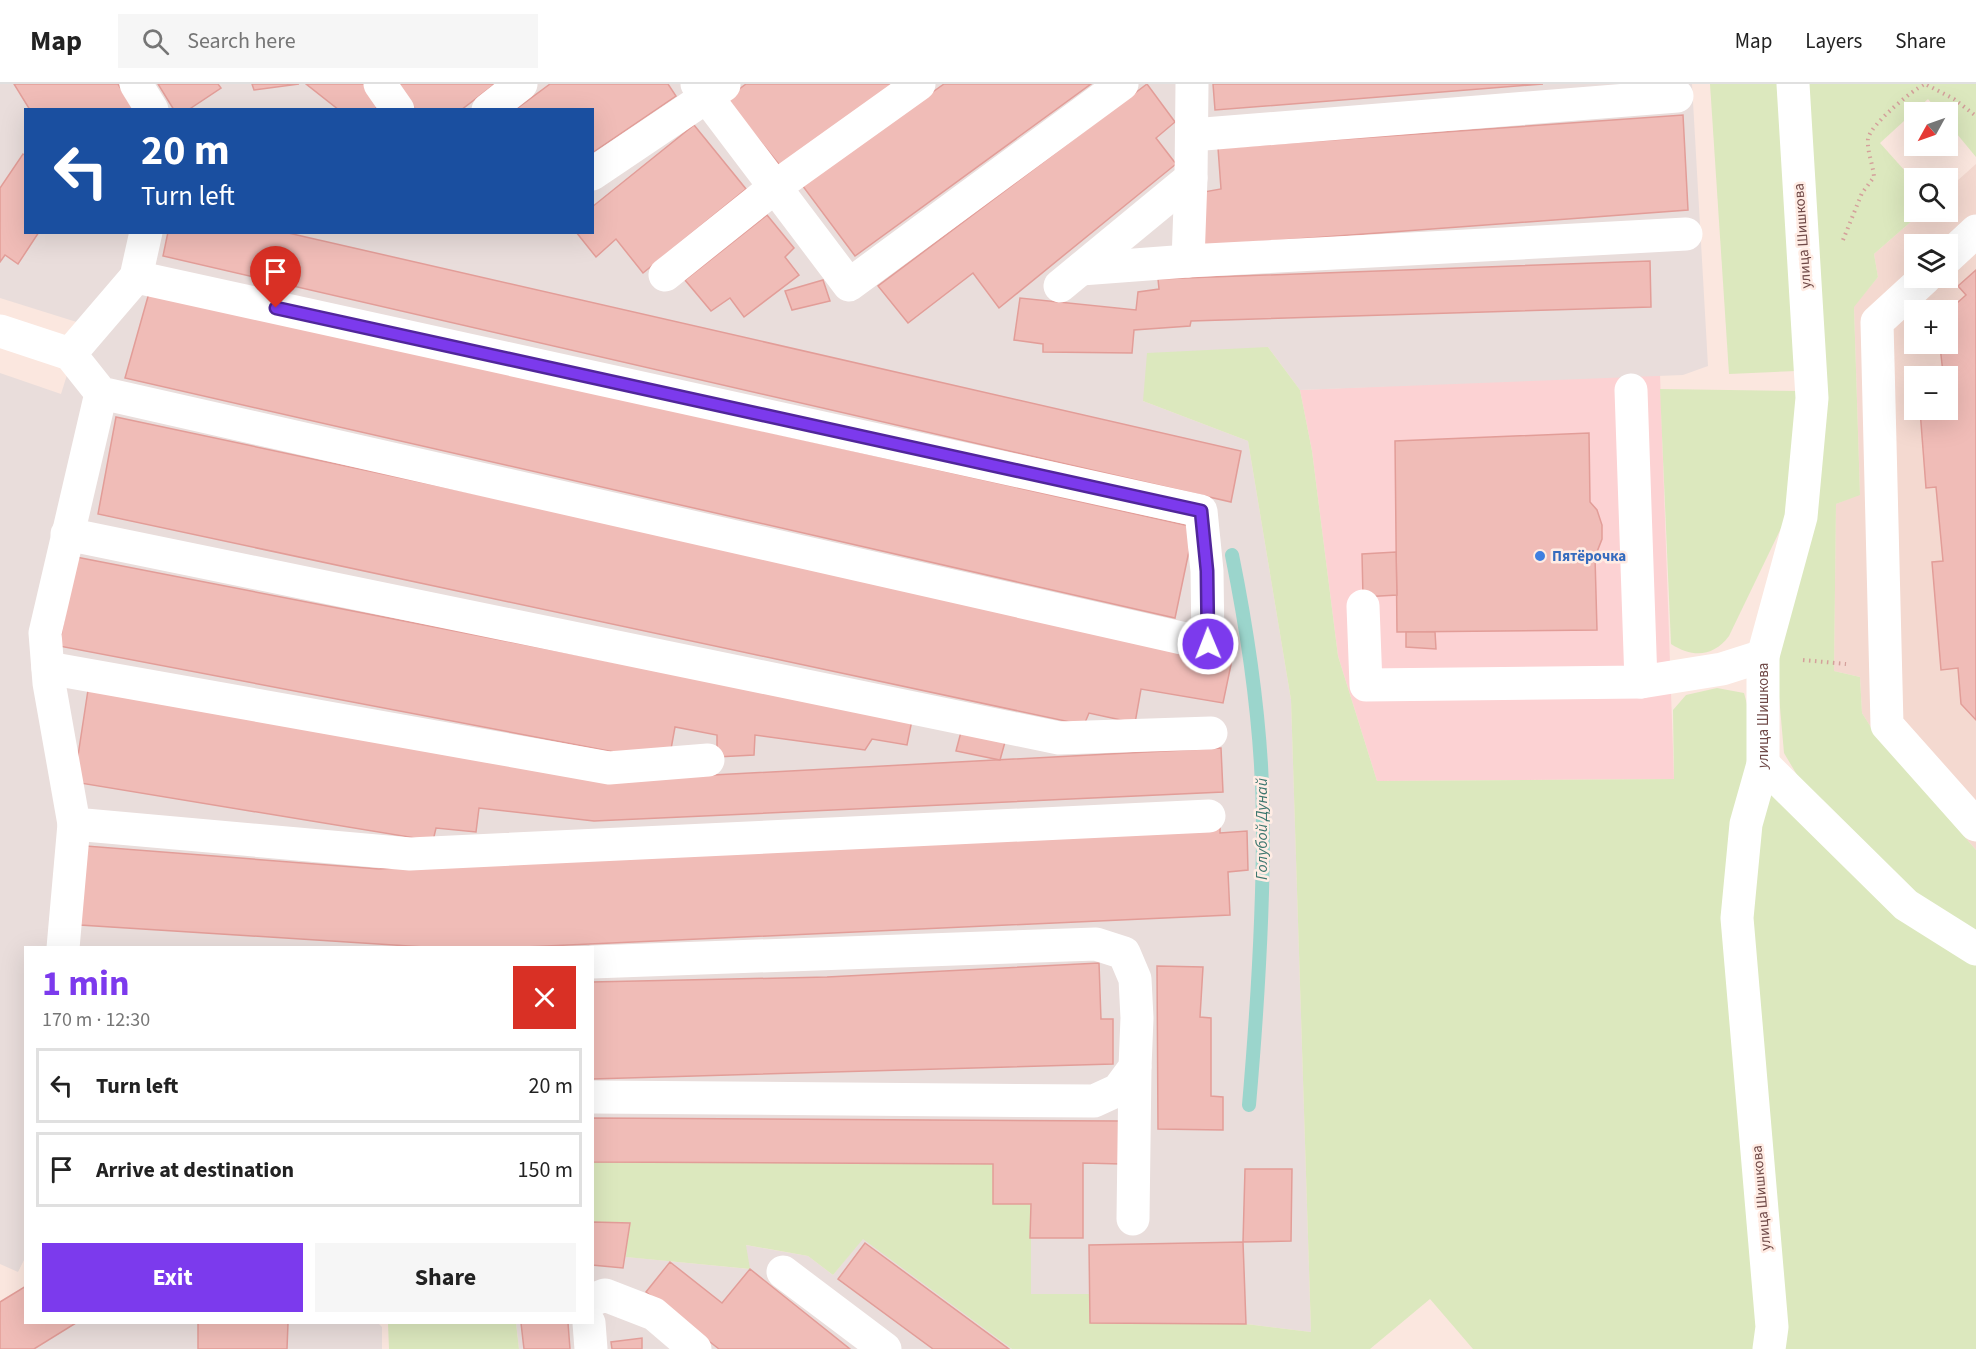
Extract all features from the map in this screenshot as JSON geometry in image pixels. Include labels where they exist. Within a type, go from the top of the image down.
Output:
[{"type":"street","points":[[136,84],[151,108]]},
{"type":"street","points":[[380,84],[397,108]]},
{"type":"street","points":[[491,108],[521,84]]},
{"type":"street","points":[[666,275],[775,187],[919,84]]},
{"type":"street","points":[[594,173],[710,88],[775,187],[849,285],[1122,84]]},
{"type":"street","points":[[1188,261],[1192,84]]},
{"type":"street","name":"улица Шишкова","points":[[1769,1349],[1772,1327],[1737,918],[1746,824],[1763,764],[1763,656],[1801,516],[1812,398],[1793,84]]},
{"type":"street","points":[[1192,135],[1677,96]]},
{"type":"street","points":[[1191,178],[1070,277],[1188,261],[1686,234]]},
{"type":"street","points":[[1958,248],[1976,231]]},
{"type":"street","points":[[70,354],[136,277],[146,234]]},
{"type":"street","points":[[0,331],[70,354],[101,393],[1208,644],[1207,571],[1201,511],[136,277]]},
{"type":"street","points":[[1914,288],[1877,322],[1887,725],[1976,825]]},
{"type":"street","points":[[1631,390],[1641,682]]},
{"type":"street","points":[[63,946],[74,824],[48,668],[45,633],[101,393]]},
{"type":"street","points":[[67,534],[1059,738],[1211,732]]},
{"type":"street","points":[[1363,606],[1366,685],[1641,682],[1722,669],[1763,656]]},
{"type":"street","points":[[48,668],[609,768],[708,760]]},
{"type":"street","points":[[1763,764],[1906,905],[1976,949]]},
{"type":"street","points":[[74,824],[410,854],[1209,816]]},
{"type":"street","points":[[594,962],[1096,944],[1124,953],[1135,979],[1137,1018],[1133,1219]]},
{"type":"street","points":[[594,1097],[1094,1101],[1118,1090],[1135,1067]]},
{"type":"street","points":[[783,1272],[885,1349]]},
{"type":"street","points":[[594,1299],[605,1295],[654,1314],[694,1349]]},
{"type":"street","points":[[589,1324],[591,1349]]},
{"type":"path","points":[[1840,249],[1862,193],[1874,177],[1868,136],[1882,120],[1916,88],[1925,84],[1954,99],[1976,116]]},
{"type":"path","points":[[1763,656],[1886,667]]},
{"type":"shaded area","points":[[0,84],[1692,84],[1708,366],[1683,375],[1300,390],[1268,347],[1143,401],[1248,441],[1291,700],[1311,1332],[1246,1324],[1090,1323],[1090,1294],[1031,1294],[1031,1205],[993,1204],[993,1164],[594,1162],[594,946],[24,946],[24,1260],[18,1272],[0,1264],[0,373],[61,394],[83,324],[0,298]]},
{"type":"shaded area","points":[[1976,164],[1976,850],[1874,732],[1862,713],[1860,677],[1834,671],[1836,504],[1860,494],[1854,306],[1878,277],[1874,254],[1911,222],[1958,222],[1958,180]]},
{"type":"shaded area","points":[[1660,374],[1674,779],[1377,781],[1338,656],[1312,451],[1300,390]]},
{"type":"shaded area","points":[[594,1222],[630,1223],[627,1257],[749,1269],[745,1245],[808,1256],[833,1275],[863,1238],[1012,1349],[519,1349],[516,1324],[594,1324]]},
{"type":"shaded area","points":[[24,1287],[24,1324],[379,1324],[382,1327],[382,1349],[0,1349],[0,1302]]},
{"type":"green space","points":[[1710,84],[1777,84],[1796,371],[1729,374]]},
{"type":"green space","points":[[1792,84],[1976,84],[1976,157],[1958,135],[1958,102],[1931,102],[1928,99],[1925,102],[1904,102],[1904,121],[1880,143],[1904,170],[1904,222],[1911,222],[1874,254],[1878,277],[1854,307],[1860,495],[1836,504],[1834,671],[1860,677],[1862,713],[1874,732],[1976,850],[1976,938],[1907,895],[1800,780],[1784,753],[1776,662],[1810,514]]},
{"type":"green space","points":[[1268,347],[1300,390],[1312,451],[1338,656],[1377,781],[1674,779],[1673,710],[1686,695],[1717,688],[1744,693],[1763,764],[1976,949],[1976,1349],[1473,1349],[1430,1299],[1370,1349],[1012,1349],[863,1239],[833,1275],[808,1256],[746,1245],[750,1269],[626,1257],[629,1223],[594,1222],[594,1162],[993,1164],[993,1203],[1031,1204],[1031,1294],[1090,1294],[1090,1323],[1246,1324],[1311,1332],[1291,700],[1248,441],[1143,401],[1147,353]]},
{"type":"green space","points":[[1660,389],[1800,391],[1784,522],[1729,636],[1716,648],[1702,653],[1687,652],[1671,644]]},
{"type":"green space","points":[[388,1324],[516,1324],[519,1349],[389,1349]]},
{"type":"building","points":[[14,84],[118,84],[133,108],[29,108]]},
{"type":"building","points":[[158,84],[218,84],[221,88],[191,108],[173,108]]},
{"type":"building","points":[[252,84],[299,84],[254,90]]},
{"type":"building","points":[[306,84],[367,84],[381,105],[376,108],[336,108]]},
{"type":"building","points":[[397,84],[495,84],[464,108],[415,108]]},
{"type":"building","points":[[550,84],[668,84],[676,96],[594,152],[594,108],[518,108]]},
{"type":"building","points":[[746,84],[896,84],[782,168],[726,99]]},
{"type":"building","points":[[944,84],[1091,84],[855,256],[802,185]]},
{"type":"building","points":[[1147,84],[1175,122],[1156,138],[1176,164],[999,308],[973,273],[908,323],[878,286]]},
{"type":"building","points":[[1213,84],[1543,84],[1215,110]]},
{"type":"building","points":[[1683,115],[1688,210],[1202,246],[1198,193],[1221,189],[1218,148]]},
{"type":"building","points":[[694,125],[746,189],[643,273],[616,239],[596,257],[578,234],[594,234],[594,205]]},
{"type":"building","points":[[24,155],[24,234],[38,234],[18,264],[5,255],[0,262],[0,188]]},
{"type":"building","points":[[767,215],[794,248],[785,257],[799,275],[744,317],[730,298],[711,311],[685,280]]},
{"type":"building","points":[[168,234],[293,234],[1241,451],[1231,502],[163,256]]},
{"type":"building","points":[[1650,261],[1651,307],[1191,321],[1190,326],[1134,330],[1132,353],[1043,352],[1043,344],[1014,340],[1020,298],[1136,310],[1138,292],[1159,289],[1158,279]]},
{"type":"building","points":[[1976,270],[1976,720],[1961,704],[1958,668],[1941,670],[1932,562],[1943,561],[1936,487],[1926,488],[1921,420],[1958,420],[1958,366],[1942,366],[1941,354],[1958,354],[1958,302],[1966,295],[1958,286]]},
{"type":"building","points":[[823,280],[830,301],[792,310],[785,291]]},
{"type":"building","points":[[149,293],[1194,527],[1175,618],[125,378]]},
{"type":"building","points":[[116,417],[1233,655],[1223,703],[1141,689],[1135,723],[1089,713],[1084,725],[98,514]]},
{"type":"building","points":[[1589,433],[1590,502],[1597,510],[1602,525],[1602,539],[1595,557],[1597,630],[1397,632],[1395,441]]},
{"type":"building","points":[[1396,552],[1397,595],[1363,597],[1362,554]]},
{"type":"building","points":[[76,557],[912,720],[907,745],[872,739],[865,750],[755,735],[754,755],[717,757],[717,735],[675,727],[671,749],[630,755],[59,646]]},
{"type":"building","points":[[1406,632],[1435,632],[1436,649],[1406,647]]},
{"type":"building","points":[[88,690],[601,781],[1221,748],[1223,792],[594,821],[479,808],[476,832],[436,828],[433,841],[74,782]]},
{"type":"building","points":[[961,732],[1005,742],[1000,760],[956,751]]},
{"type":"building","points":[[1220,824],[1220,833],[1247,831],[1248,870],[1228,872],[1230,915],[544,946],[409,946],[80,925],[86,846],[379,869]]},
{"type":"building","points":[[1099,963],[1101,1019],[1113,1019],[1113,1064],[594,1079],[594,982],[827,977]]},
{"type":"building","points":[[1157,966],[1203,967],[1200,1017],[1211,1018],[1211,1096],[1223,1097],[1223,1130],[1158,1129]]},
{"type":"building","points":[[594,1118],[1121,1121],[1121,1164],[1083,1163],[1083,1238],[1030,1238],[1031,1204],[993,1204],[993,1164],[594,1162]]},
{"type":"building","points":[[1245,1169],[1292,1169],[1291,1241],[1243,1242]]},
{"type":"building","points":[[594,1222],[630,1223],[623,1268],[594,1265]]},
{"type":"building","points":[[1243,1242],[1246,1324],[1090,1323],[1089,1245]]},
{"type":"building","points":[[865,1243],[1009,1349],[933,1349],[838,1279]]},
{"type":"building","points":[[670,1262],[722,1303],[750,1269],[850,1349],[719,1349],[646,1292]]},
{"type":"building","points":[[24,1287],[24,1324],[74,1324],[34,1349],[0,1349],[0,1302]]},
{"type":"building","points":[[198,1324],[288,1324],[287,1349],[198,1349]]},
{"type":"building","points":[[521,1324],[568,1324],[570,1349],[524,1349]]},
{"type":"building","points":[[642,1338],[642,1349],[612,1349],[611,1342]]},
{"type":"waterway","name":"Голубой Дунай","points":[[1232,555],[1254,690],[1261,759],[1263,862],[1261,932],[1249,1105]]},
{"type":"place","name":"Пятёрочка","points":[[1540,556]]},
{"type":"route","points":[[276,308],[1201,511],[1207,571],[1208,644]]}]
